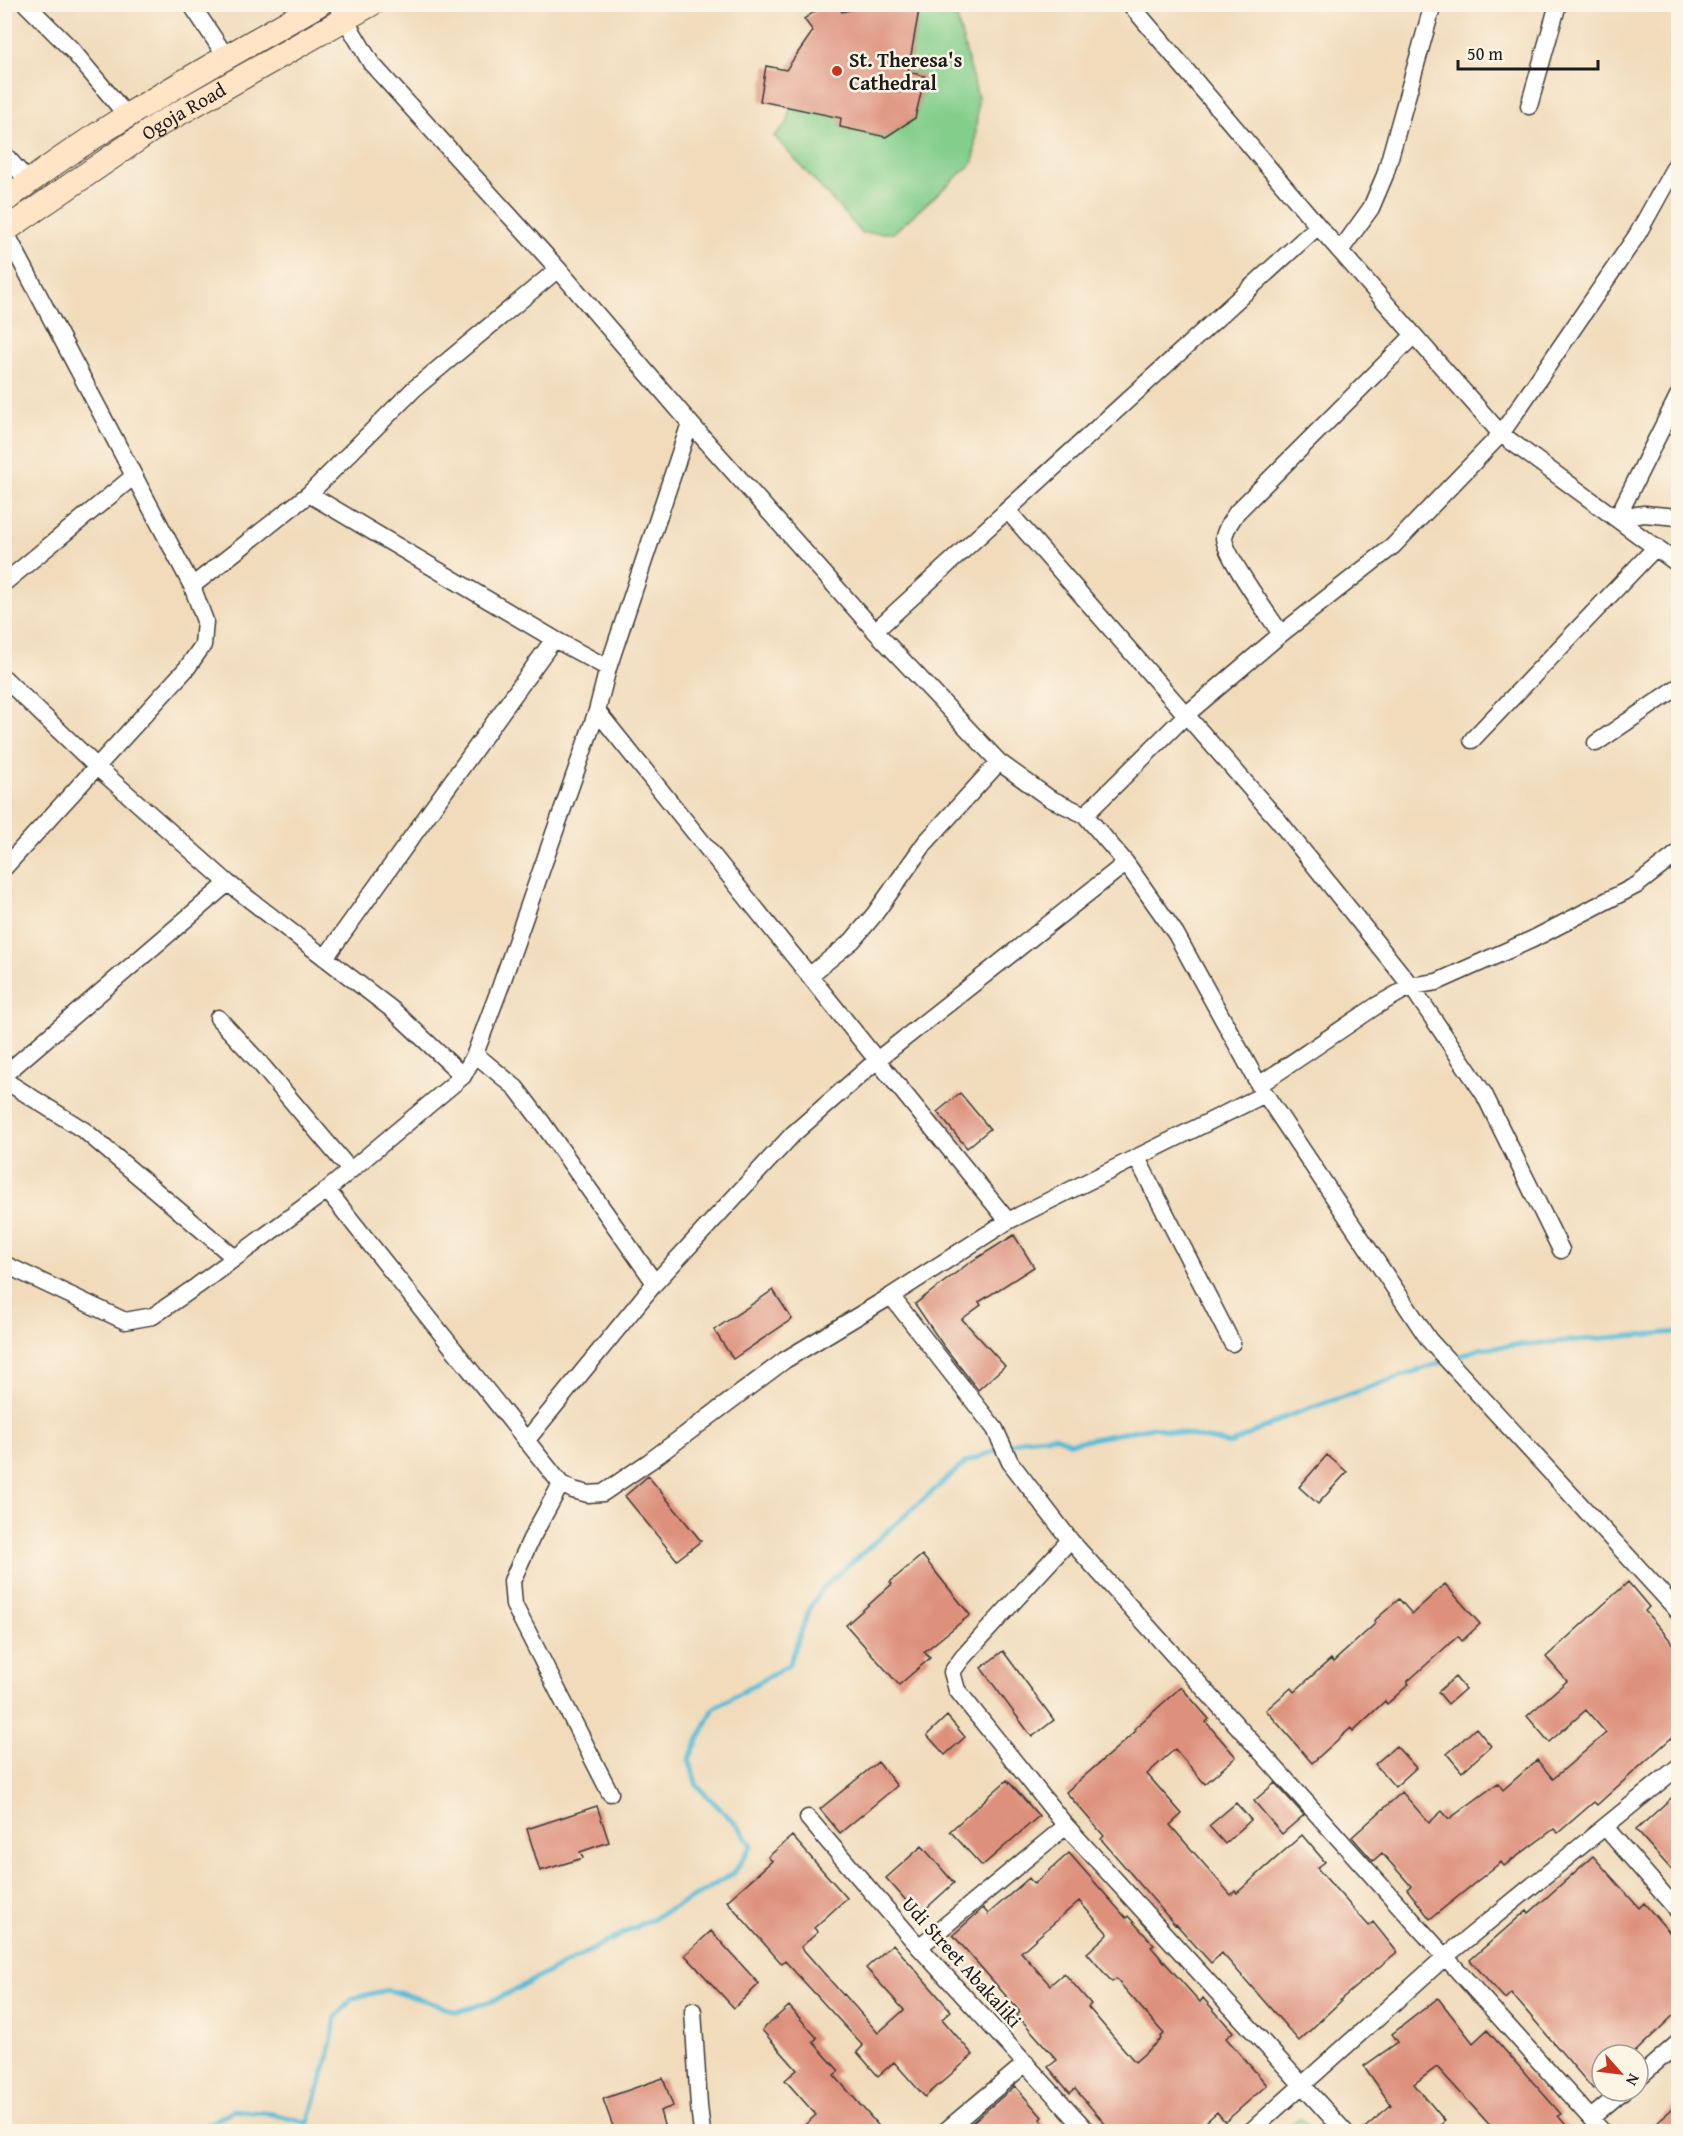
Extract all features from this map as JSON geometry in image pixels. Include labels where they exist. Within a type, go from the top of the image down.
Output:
[{"type":"main road","name":"Ogoja Road","points":[[4,201],[127,116],[320,4]]},
{"type":"main road","name":"Ogoja Road","points":[[5,231],[160,124],[341,12],[371,4]]},
{"type":"street","points":[[26,4],[72,50],[127,116]]},
{"type":"street","points":[[191,4],[227,58]]},
{"type":"street","points":[[1130,4],[1317,226],[1501,434],[1678,564]]},
{"type":"street","points":[[1340,251],[1371,208],[1385,175],[1433,4]]},
{"type":"street","points":[[1529,106],[1558,4]]},
{"type":"street","points":[[341,12],[371,63],[558,269],[690,423],[875,631],[999,762],[1048,798],[1085,815],[1126,863],[1176,934],[1262,1090],[1429,1340],[1678,1611]]},
{"type":"street","points":[[4,154],[29,182]]},
{"type":"street","points":[[1085,815],[1187,714],[1281,634],[1393,546],[1501,434],[1637,236],[1678,161]]},
{"type":"street","points":[[875,631],[1317,226]]},
{"type":"street","points":[[4,868],[98,768],[187,668],[203,645],[205,621],[192,586],[5,231]]},
{"type":"street","points":[[192,586],[309,494],[414,389],[558,269]]},
{"type":"street","points":[[1281,634],[1232,558],[1224,539],[1227,526],[1237,512],[1414,335]]},
{"type":"street","points":[[1617,518],[1678,396]]},
{"type":"street","points":[[4,1264],[124,1321],[153,1316],[327,1190],[463,1076],[475,1054],[501,985],[597,711],[690,423]]},
{"type":"street","points":[[4,584],[134,476]]},
{"type":"street","points":[[309,494],[554,639],[609,668]]},
{"type":"street","points":[[1007,510],[1278,820],[1411,986],[1484,1094],[1561,1250]]},
{"type":"street","points":[[1617,518],[1644,514],[1678,517]]},
{"type":"street","points":[[1472,740],[1656,547]]},
{"type":"street","points":[[326,958],[554,639]]},
{"type":"street","points":[[4,678],[98,768],[228,883],[394,1011],[463,1076]]},
{"type":"street","points":[[1596,743],[1678,687]]},
{"type":"street","points":[[597,711],[1008,1221]]},
{"type":"street","points":[[809,976],[852,941],[874,915],[925,843],[999,762]]},
{"type":"street","points":[[327,1190],[561,1484],[588,1494],[603,1493],[650,1461],[785,1360],[1008,1221],[1137,1158],[1262,1090],[1377,1006],[1411,986],[1437,982],[1533,939],[1637,885],[1678,853]]},
{"type":"street","points":[[526,1441],[655,1283],[793,1134],[877,1060],[1126,863]]},
{"type":"street","points":[[4,1075],[228,883]]},
{"type":"street","points":[[218,1018],[258,1061],[350,1170]]},
{"type":"street","points":[[475,1054],[516,1088],[542,1121],[655,1283]]},
{"type":"street","points":[[4,1080],[85,1131],[235,1258]]},
{"type":"street","points":[[1137,1158],[1232,1343]]},
{"type":"street","points":[[891,1296],[995,1429],[1010,1462],[1070,1540],[1603,2132]]},
{"type":"street","points":[[561,1484],[531,1539],[512,1581],[514,1605],[610,1793]]},
{"type":"street","points":[[1070,1540],[963,1657],[952,1672],[957,1690],[1066,1826],[1345,2132]]},
{"type":"street","points":[[1250,2132],[1446,1956],[1678,1767]]},
{"type":"street","name":"Udi Street Abakaliki","points":[[808,1818],[919,1947],[1088,2132]]},
{"type":"street","points":[[919,1947],[1066,1826]]},
{"type":"street","points":[[1605,1827],[1678,1911]]},
{"type":"street","points":[[693,2011],[702,2132]]},
{"type":"street","points":[[1650,2068],[1678,2043]]},
{"type":"street","points":[[944,2132],[1026,2063]]},
{"type":"street","points":[[1591,2118],[1609,2103]]},
{"type":"green space","points":[[954,7],[978,98],[974,162],[893,233],[862,233],[774,136],[788,122],[790,107],[841,118],[840,127],[886,137],[915,118],[925,76],[908,72],[919,11]]},
{"type":"green space","points":[[1300,2117],[1312,2131],[1284,2131]]},
{"type":"building","name":"St. Theresa's Cathedral","points":[[826,4],[838,4],[842,12],[880,4],[920,4],[908,72],[925,76],[915,118],[886,137],[840,127],[841,118],[760,101],[766,66],[786,70],[813,31],[804,19]]},
{"type":"building","points":[[960,1093],[990,1129],[967,1148],[937,1112]]},
{"type":"building","points":[[1014,1235],[1034,1267],[979,1302],[981,1305],[962,1319],[1005,1366],[978,1390],[915,1304],[969,1263]]},
{"type":"building","points":[[773,1290],[792,1319],[733,1359],[714,1330]]},
{"type":"building","points":[[1327,1455],[1347,1472],[1318,1504],[1299,1487]]},
{"type":"building","points":[[648,1476],[701,1541],[677,1560],[625,1496]]},
{"type":"building","points":[[922,1555],[970,1615],[924,1652],[930,1658],[899,1685],[846,1625],[892,1584],[890,1582]]},
{"type":"building","points":[[1628,1582],[1649,1607],[1645,1611],[1678,1649],[1678,1732],[1597,1805],[1594,1802],[1558,1833],[1554,1829],[1504,1866],[1501,1862],[1430,1919],[1407,1889],[1411,1886],[1382,1853],[1373,1861],[1352,1837],[1402,1792],[1429,1823],[1442,1811],[1449,1819],[1498,1783],[1503,1790],[1537,1760],[1553,1779],[1606,1733],[1586,1710],[1549,1742],[1527,1716],[1567,1681],[1546,1657]]},
{"type":"building","points":[[1445,1584],[1480,1624],[1462,1641],[1458,1636],[1407,1682],[1409,1684],[1387,1704],[1385,1701],[1353,1731],[1351,1728],[1312,1763],[1266,1710],[1291,1688],[1294,1692],[1331,1659],[1333,1662],[1399,1599],[1412,1614]]},
{"type":"building","points":[[1003,1651],[1054,1720],[1032,1737],[981,1668]]},
{"type":"building","points":[[1455,1677],[1465,1689],[1448,1704],[1438,1692]]},
{"type":"building","points":[[1181,1687],[1209,1719],[1206,1722],[1236,1757],[1205,1784],[1175,1749],[1147,1774],[1182,1814],[1170,1825],[1231,1895],[1235,1891],[1237,1893],[1302,1835],[1325,1862],[1317,1868],[1369,1926],[1373,1922],[1397,1952],[1340,2000],[1299,2041],[1222,1953],[1211,1963],[1175,1925],[1101,1839],[1104,1836],[1066,1792],[1136,1731],[1134,1729]]},
{"type":"building","points":[[947,1716],[965,1737],[945,1755],[927,1735]]},
{"type":"building","points":[[1476,1728],[1491,1746],[1462,1772],[1447,1754]]},
{"type":"building","points":[[1396,1746],[1416,1768],[1395,1787],[1375,1764]]},
{"type":"building","points":[[878,1762],[897,1786],[840,1833],[820,1809]]},
{"type":"building","points":[[1007,1780],[1039,1816],[982,1866],[950,1831]]},
{"type":"building","points":[[1275,1783],[1304,1815],[1282,1834],[1254,1801]]},
{"type":"building","points":[[1678,1792],[1678,1877],[1636,1830]]},
{"type":"building","points":[[1236,1803],[1251,1820],[1225,1844],[1209,1826]]},
{"type":"building","points":[[597,1806],[609,1842],[580,1852],[583,1858],[540,1871],[527,1829]]},
{"type":"building","points":[[792,1836],[847,1898],[814,1928],[818,1932],[801,1947],[843,1995],[878,2033],[904,2010],[866,1968],[893,1944],[951,2011],[942,2019],[973,2055],[925,2097],[894,2062],[878,2076],[857,2052],[863,2046],[785,1961],[782,1964],[727,1901],[772,1861],[768,1857]]},
{"type":"building","points":[[922,1846],[954,1883],[919,1915],[886,1878]]},
{"type":"building","points":[[1069,1853],[1126,1918],[1128,1916],[1154,1945],[1151,1947],[1200,2002],[1203,1998],[1233,2032],[1226,2038],[1267,2085],[1225,2122],[1217,2112],[1195,2132],[1112,2132],[1075,2089],[1070,2093],[1048,2067],[1057,2060],[1017,2015],[1020,2012],[953,1935],[983,1908],[988,1914],[1029,1878],[1034,1884]],"holes":[[[1079,1901],[1108,1934],[1087,1953],[1112,1982],[1116,1979],[1164,2034],[1135,2062],[1088,2007],[1091,2004],[1064,1973],[1050,1985],[1021,1952]]]},
{"type":"building","points":[[1593,1856],[1639,1908],[1644,1903],[1678,1942],[1678,2011],[1645,2043],[1590,2043],[1590,2085],[1511,1993],[1505,1999],[1470,1960],[1527,1910],[1529,1913]]},
{"type":"building","points":[[711,1931],[759,1984],[734,2008],[685,1955]]},
{"type":"building","points":[[1438,1998],[1473,2043],[1487,2030],[1561,2114],[1558,2116],[1572,2132],[1496,2132],[1437,2067],[1414,2084],[1445,2121],[1432,2132],[1360,2132],[1391,2105],[1364,2066],[1398,2042],[1392,2034]]},
{"type":"building","points":[[789,2006],[817,2038],[813,2042],[839,2071],[834,2075],[884,2132],[797,2132],[816,2115],[785,2080],[797,2070],[762,2030]]},
{"type":"building","points":[[663,2078],[673,2106],[660,2111],[666,2132],[615,2132],[603,2099]]},
{"type":"building","points":[[1015,2086],[1042,2117],[1040,2119],[1051,2132],[961,2132]]},
{"type":"building","points":[[1678,2104],[1678,2132],[1666,2132],[1658,2121]]},
{"type":"waterway","points":[[195,2132],[234,2110],[273,2114],[308,2123],[328,2058],[336,2017],[353,1998],[388,1990],[457,2012],[495,2000],[694,1897],[734,1873],[752,1845],[735,1823],[697,1786],[689,1759],[714,1708],[789,1665],[810,1607],[825,1586],[966,1462],[1025,1439],[1055,1436],[1071,1443],[1153,1427],[1230,1444],[1288,1416],[1482,1348],[1678,1332]]},
{"type":"place","name":"St. Theresa's Cathedral","points":[[837,71]]}]
